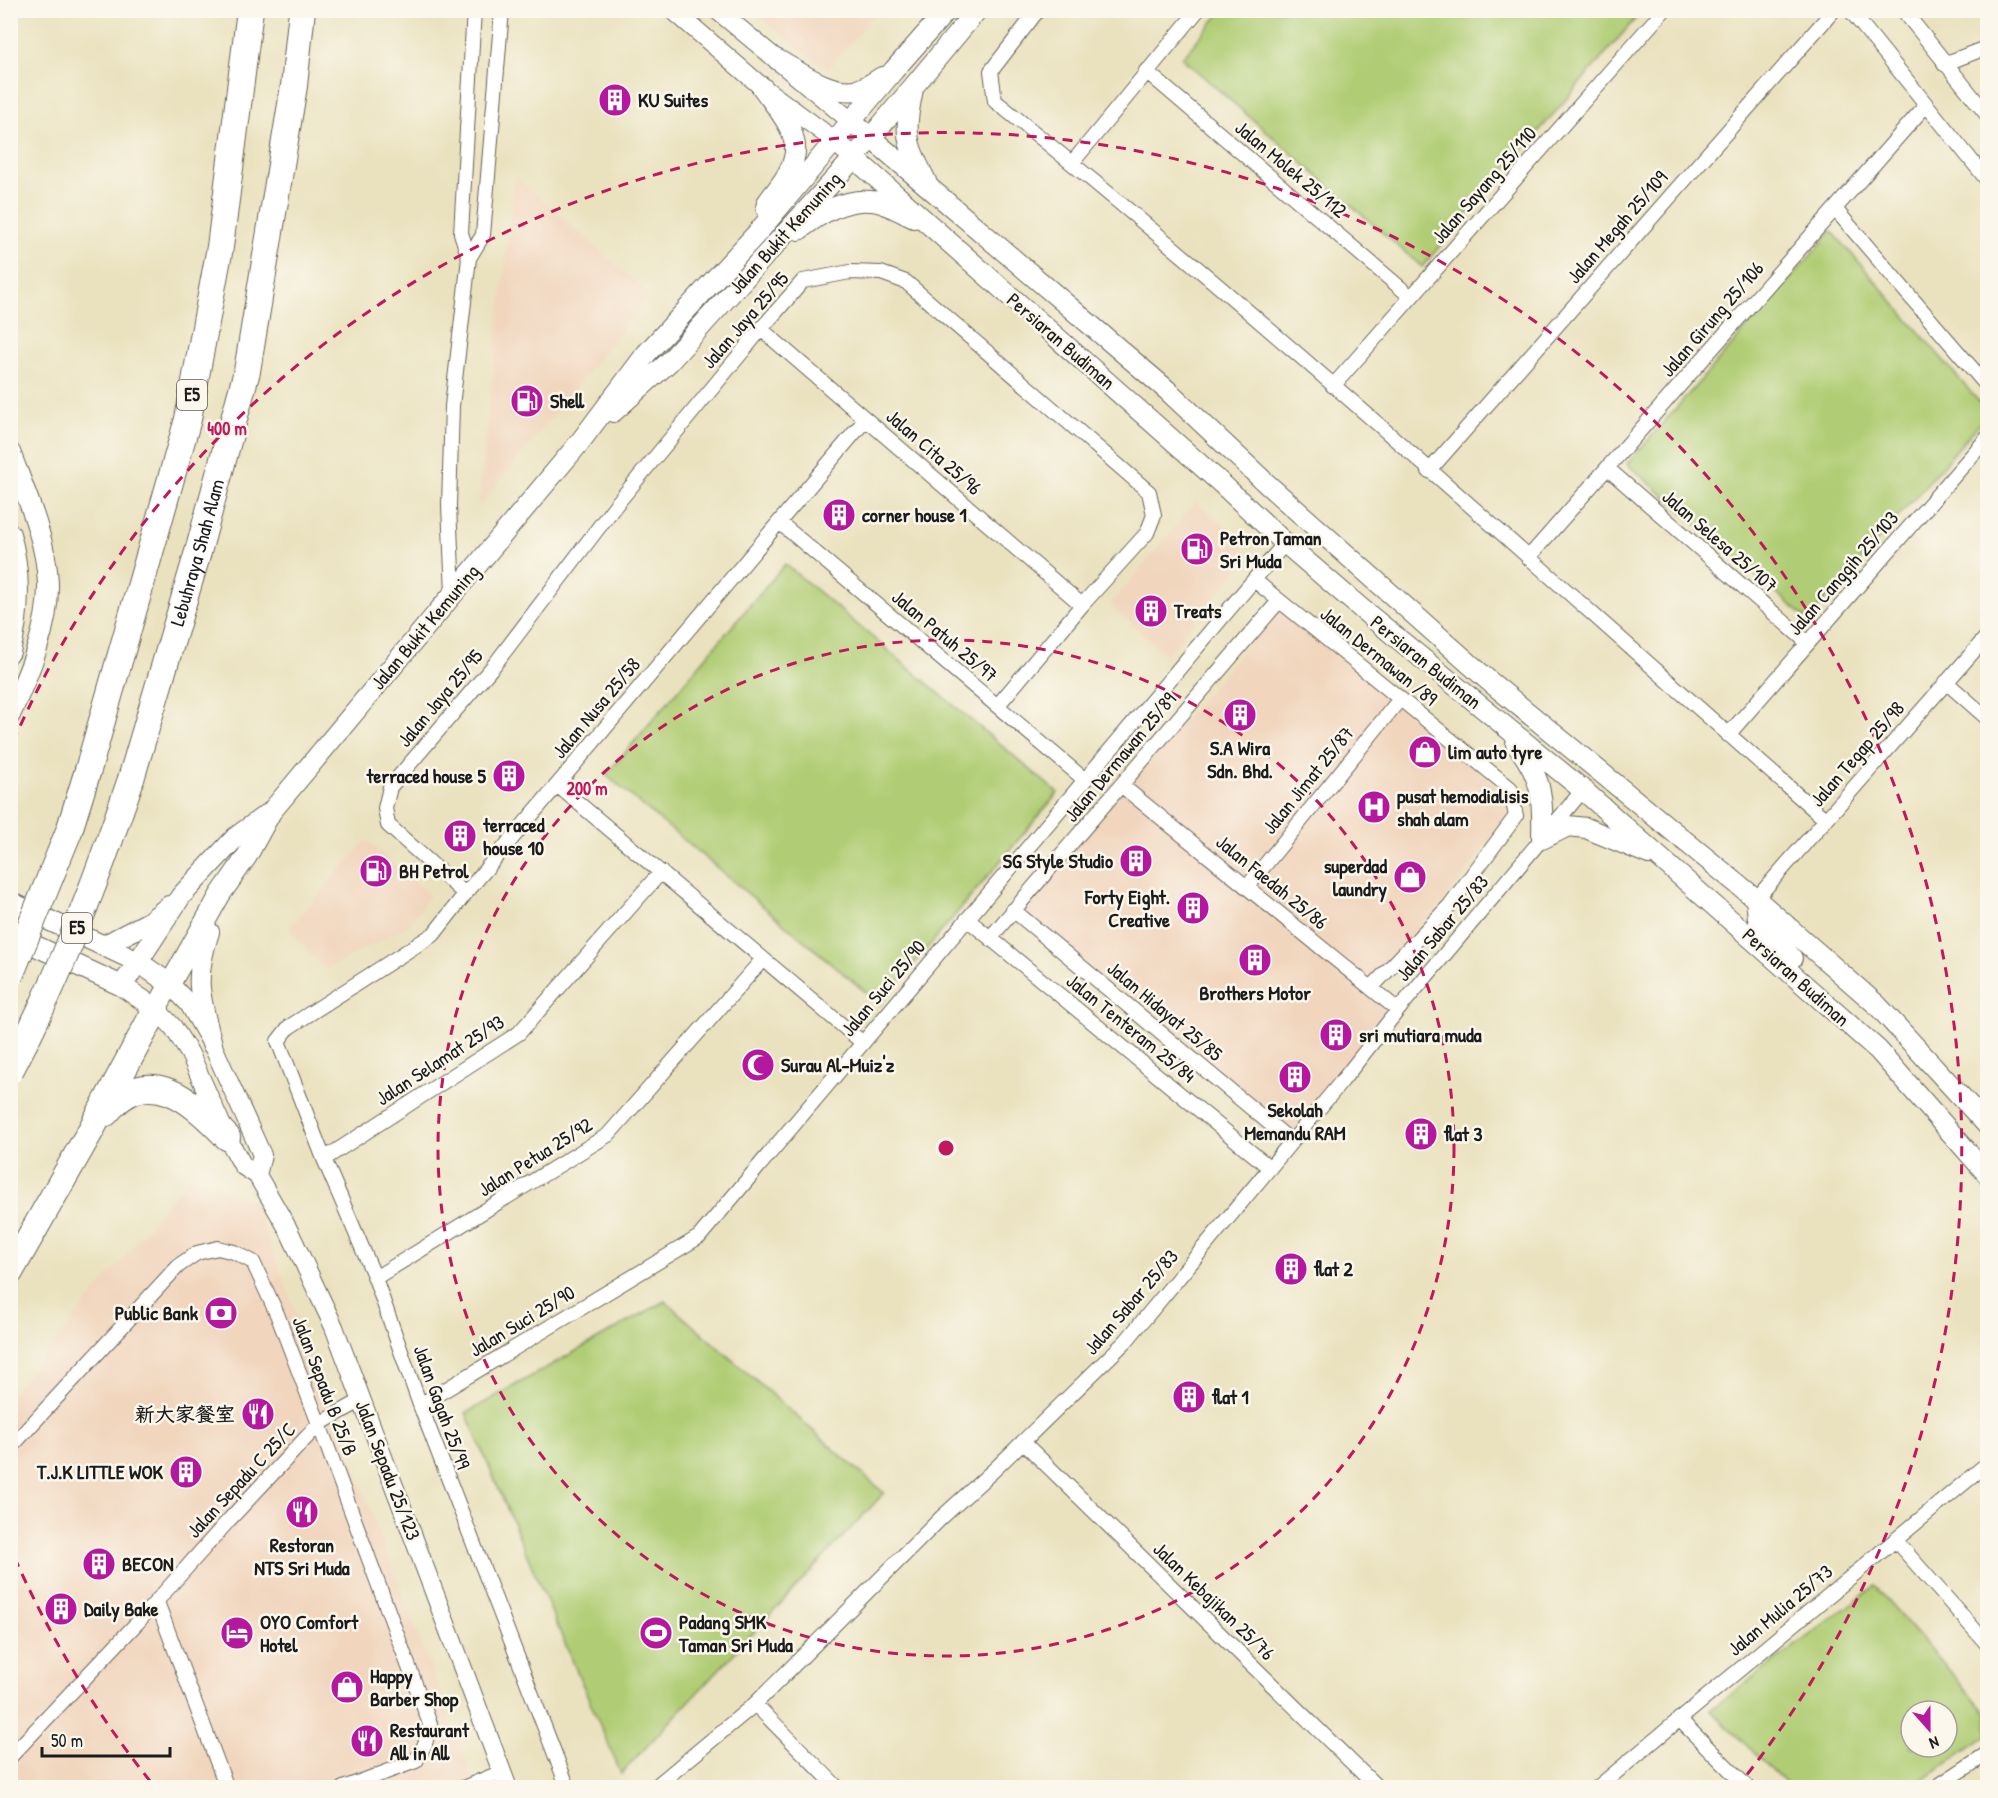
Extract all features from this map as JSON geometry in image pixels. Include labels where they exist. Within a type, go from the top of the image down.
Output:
[{"type":"highway","name":"E5","points":[[10,976],[69,831],[188,419],[220,247],[250,10]]},
{"type":"highway","name":"Lebuhraya Shah Alam","points":[[10,1071],[63,963],[107,849],[131,779],[198,552],[247,371],[294,86],[302,10]]},
{"type":"highway","points":[[10,1272],[92,1130],[156,1009]]},
{"type":"highway","points":[[92,1130],[115,1102],[133,1091],[154,1088],[174,1093],[198,1108],[227,1137]]},
{"type":"main road","name":"Jalan Bukit Kemuning","points":[[156,1009],[220,895],[247,856],[271,812],[579,442],[646,354],[759,231],[947,10]]},
{"type":"main road","name":"Jalan Bukit Kemuning","points":[[579,442],[669,362],[854,158],[977,10]]},
{"type":"main road","points":[[778,60],[835,89],[856,90],[894,70]]},
{"type":"main road","points":[[759,231],[767,203],[787,174],[795,157],[795,143],[788,124],[762,87]]},
{"type":"main road","points":[[913,87],[906,133],[914,158],[931,191]]},
{"type":"main road","name":"Persiaran Budiman","points":[[851,121],[1167,390],[1268,485],[1489,681],[1756,899],[1877,1005],[1988,1126]]},
{"type":"main road","name":"Persiaran Budiman","points":[[835,141],[1285,543],[1668,862],[1878,1050],[1988,1175]]},
{"type":"main road","points":[[760,261],[807,223],[830,209],[849,202],[873,200],[930,225]]},
{"type":"main road","points":[[1152,422],[1143,402],[1144,398],[1150,390],[1156,388],[1167,390]]},
{"type":"main road","points":[[10,452],[40,538],[46,560],[48,585],[40,636],[30,668],[10,715]]},
{"type":"main road","points":[[10,534],[18,568],[18,595],[10,652]]},
{"type":"main road","points":[[1489,681],[1583,772],[1583,790]]},
{"type":"main road","points":[[1496,719],[1530,762],[1542,794],[1542,839],[1568,826],[1586,828],[1668,862]]},
{"type":"main road","name":"Jalan Bukit Kemuning","points":[[122,986],[181,896],[236,837],[271,812]]},
{"type":"main road","points":[[212,1044],[200,997],[199,973],[201,955],[220,895]]},
{"type":"main road","points":[[105,945],[149,922],[181,896]]},
{"type":"main road","points":[[1756,899],[1758,918],[1764,928],[1878,1050]]},
{"type":"main road","points":[[10,902],[105,945],[138,962],[170,984]]},
{"type":"main road","name":"Jalan Sepadu 25/123","points":[[10,934],[122,986],[156,1009]]},
{"type":"street","points":[[453,592],[449,506],[452,406],[469,258],[461,233],[474,10]]},
{"type":"street","points":[[469,258],[483,235],[502,10]]},
{"type":"street","points":[[673,10],[762,87],[835,141]]},
{"type":"street","points":[[717,10],[851,121]]},
{"type":"street","points":[[1038,10],[991,71],[995,101],[1072,163],[1333,386],[1826,820]]},
{"type":"street","points":[[1072,163],[1198,10]]},
{"type":"street","name":"Jalan Sayang 25/110","points":[[1333,386],[1664,10]]},
{"type":"street","name":"Jalan Megah 25/109","points":[[1429,471],[1834,10]]},
{"type":"street","points":[[1850,10],[1988,181]]},
{"type":"street","points":[[1903,10],[1988,116]]},
{"type":"street","points":[[1944,64],[1988,47]]},
{"type":"street","name":"Jalan Molek 25/112","points":[[1146,71],[1411,297]]},
{"type":"street","name":"Jalan Girung 25/106","points":[[1528,558],[1926,105]]},
{"type":"street","points":[[1834,209],[1988,387]]},
{"type":"street","name":"Jalan Jaya 25/95","points":[[465,894],[388,825],[385,808],[390,787],[495,664],[615,506],[803,281],[849,272],[881,273],[906,282],[1149,492],[1154,515],[1147,533],[1082,605],[998,705]]},
{"type":"street","name":"Jalan Cita 25/96","points":[[761,329],[1082,605]]},
{"type":"street","name":"Jalan Nusa 25/58","points":[[278,1041],[289,1027],[434,934],[465,894],[866,419]]},
{"type":"street","name":"Jalan Canggih 25/103","points":[[1728,735],[1988,437]]},
{"type":"street","name":"Jalan Selesa 25/107","points":[[1607,468],[1808,643]]},
{"type":"street","name":"Jalan Patuh 25/97","points":[[779,522],[1085,780]]},
{"type":"street","name":"Jalan Suci 25/90","points":[[420,1405],[699,1237],[1285,543]]},
{"type":"street","name":"Jalan Dermawan /89","points":[[1254,580],[1510,788],[1516,816],[1450,905],[1371,988]]},
{"type":"street","name":"Jalan Dermawan 25/89","points":[[990,938],[1279,601]]},
{"type":"street","name":"Jalan Tegap 25/98","points":[[1756,899],[1988,635]]},
{"type":"street","points":[[1946,682],[1988,719]]},
{"type":"street","name":"Jalan Jimat 25/87","points":[[1247,887],[1400,699]]},
{"type":"street","points":[[557,785],[862,1042]]},
{"type":"street","name":"Jalan Faedah 25/86","points":[[1121,785],[1398,1010]]},
{"type":"street","name":"Jalan Sabar 25/83","points":[[654,1788],[755,1704],[941,1518],[1126,1341],[1292,1142],[1398,1010],[1583,790]]},
{"type":"street","name":"Jalan Selamat 25/93","points":[[324,1159],[519,1033],[661,872]]},
{"type":"street","name":"Jalan Hidayat 25/85","points":[[1013,910],[1292,1142]]},
{"type":"street","name":"Jalan Tenteram 25/84","points":[[967,919],[1270,1168]]},
{"type":"street","name":"Jalan Petua 25/92","points":[[375,1278],[608,1135],[763,959]]},
{"type":"street","points":[[170,984],[189,1004],[212,1044],[262,1155],[257,1175]]},
{"type":"street","name":"Jalan Sepadu 25/123","points":[[156,1009],[173,1027],[190,1054],[227,1137],[243,1166],[257,1175],[288,1229],[320,1297],[362,1400],[505,1780],[463,1788]]},
{"type":"street","name":"Jalan Gagah 25/99","points":[[278,1041],[324,1159],[375,1278],[420,1405],[568,1788]]},
{"type":"street","name":"Jalan Sepadu B 25/B","points":[[10,1448],[178,1266],[197,1253],[218,1248],[234,1252],[253,1262],[277,1314],[430,1724],[426,1744],[416,1761],[343,1788]]},
{"type":"street","name":"Jalan Sepadu C 25/C","points":[[10,1757],[157,1602],[229,1520],[319,1424],[362,1400]]},
{"type":"street","name":"Jalan Kebajikan 25/76","points":[[1023,1442],[1378,1788]]},
{"type":"street","name":"Jalan Mulia 25/73","points":[[1597,1788],[1988,1462]]},
{"type":"street","points":[[1895,1540],[1988,1645]]},
{"type":"street","points":[[157,1602],[227,1788]]},
{"type":"street","points":[[755,1704],[838,1788]]},
{"type":"street","points":[[1680,1719],[1748,1788]]},
{"type":"street","points":[[1935,1788],[1988,1753]]},
{"type":"shaded area","points":[[877,10],[827,70],[751,11]]},
{"type":"shaded area","name":"Shell","points":[[515,176],[650,295],[478,508]]},
{"type":"shaded area","points":[[1196,502],[1241,540],[1246,560],[1166,655],[1110,605]]},
{"type":"shaded area","points":[[1279,609],[1504,792],[1509,814],[1444,902],[1361,987],[1388,1012],[1291,1133],[1022,910]]},
{"type":"shaded area","points":[[366,840],[430,895],[409,925],[325,970],[289,929]]},
{"type":"shaded area","points":[[190,1176],[254,1202],[476,1787],[11,1788],[11,1396]]},
{"type":"green space","points":[[1222,11],[1642,11],[1422,267],[1182,58]]},
{"type":"green space","points":[[1832,231],[1987,411],[1987,415],[1808,620],[1627,464]]},
{"type":"green space","points":[[785,564],[1058,793],[880,1004],[606,775]]},
{"type":"green space","name":"Padang SMK Taman Sri Muda","points":[[665,1301],[884,1493],[621,1774],[466,1413]]},
{"type":"green space","points":[[1875,1586],[1987,1714],[1987,1735],[1959,1754],[1959,1699],[1899,1699],[1899,1759],[1952,1759],[1912,1787],[1790,1787],[1710,1710]]},
{"type":"place","name":"KU Suites","points":[[615,100]]},
{"type":"place","name":"Shell","points":[[527,401]]},
{"type":"place","name":"corner house 1","points":[[839,515]]},
{"type":"place","name":"Petron Taman Sri Muda","points":[[1197,549]]},
{"type":"place","name":"Treats","points":[[1151,611]]},
{"type":"place","name":"S.A Wira Sdn. Bhd.","points":[[1240,715]]},
{"type":"place","name":"lim auto tyre","points":[[1425,752]]},
{"type":"place","name":"terraced house 5","points":[[509,776]]},
{"type":"place","name":"pusat hemodialisis shah alam","points":[[1374,807]]},
{"type":"place","name":"terraced house 10","points":[[460,836]]},
{"type":"place","name":"SG Style Studio","points":[[1136,861]]},
{"type":"place","name":"BH Petrol","points":[[376,871]]},
{"type":"place","name":"superdad laundry","points":[[1410,877]]},
{"type":"place","name":"Forty Eight. Creative","points":[[1193,908]]},
{"type":"place","name":"Brothers Motor","points":[[1255,960]]},
{"type":"place","name":"sri mutiara muda","points":[[1336,1035]]},
{"type":"place","name":"Surau Al-Muiz'z","points":[[758,1065]]},
{"type":"place","name":"Sekolah Memandu RAM","points":[[1295,1077]]},
{"type":"place","name":"flat 3","points":[[1421,1134]]},
{"type":"place","name":"flat 2","points":[[1291,1269]]},
{"type":"place","name":"Public Bank","points":[[221,1313]]},
{"type":"place","name":"flat 1","points":[[1189,1397]]},
{"type":"place","name":"新大家餐室","points":[[258,1414]]},
{"type":"place","name":"T.J.K LITTLE WOK","points":[[186,1472]]},
{"type":"place","name":"Restoran NTS Sri Muda","points":[[302,1512]]},
{"type":"place","name":"BECON","points":[[99,1564]]},
{"type":"place","name":"Daily Bake","points":[[61,1609]]},
{"type":"place","name":"OYO Comfort Hotel","points":[[237,1633]]},
{"type":"place","name":"Padang SMK Taman Sri Muda","points":[[656,1633]]},
{"type":"place","name":"Happy Barber Shop","points":[[347,1687]]},
{"type":"place","name":"Restaurant All in All","points":[[367,1741]]}]
